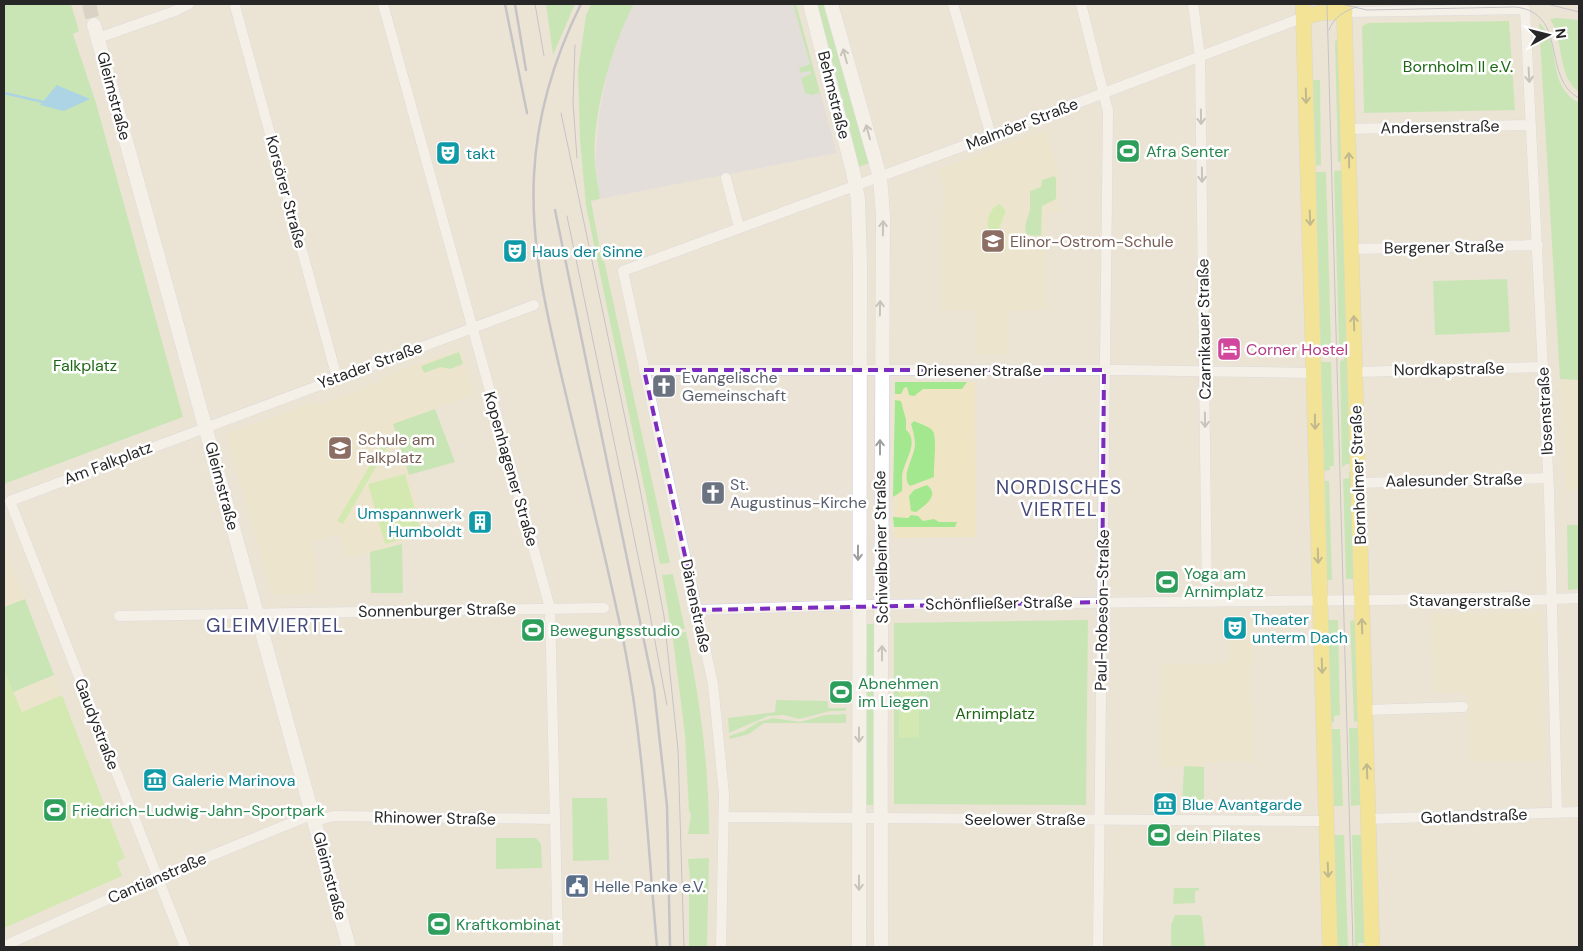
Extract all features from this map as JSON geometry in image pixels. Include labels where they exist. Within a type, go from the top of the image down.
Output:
[{"type":"main road","points":[[1330,947],[1304,10],[1320,13],[1345,8]]},
{"type":"main road","name":"Bornholmer Straße","points":[[1345,8],[1372,947]]},
{"type":"street","points":[[96,32],[176,11],[189,4]]},
{"type":"street","name":"Kopenhagener Straße","points":[[383,4],[550,608],[558,947]]},
{"type":"street","name":"Behmstraße","points":[[810,4],[839,108],[856,186]]},
{"type":"street","name":"Behmstraße","points":[[831,4],[880,177]]},
{"type":"street","points":[[953,4],[991,136]]},
{"type":"street","name":"Paul-Robeson-Straße","points":[[1081,4],[1105,92],[1108,111],[1098,947]]},
{"type":"street","name":"Czarnikauer Straße","points":[[1193,4],[1200,57],[1207,601]]},
{"type":"street","name":"Korsörer Straße","points":[[235,6],[337,378]]},
{"type":"street","name":"Ibsenstraße","points":[[1345,8],[1525,9],[1548,478],[1557,813]]},
{"type":"street","name":"Malmöer Straße","points":[[623,271],[1200,57],[1304,10]]},
{"type":"street","name":"Gleimstraße","points":[[96,32],[348,947]]},
{"type":"street","name":"Andersenstraße","points":[[1348,129],[1531,125]]},
{"type":"street","name":"Schivelbeiner Straße","points":[[880,177],[883,215],[879,531],[882,605],[881,947]]},
{"type":"street","points":[[726,178],[739,227]]},
{"type":"street","name":"Schivelbeiner Straße","points":[[856,186],[860,264],[858,605],[859,947]]},
{"type":"street","name":"Bergener Straße","points":[[1351,249],[1538,245]]},
{"type":"street","name":"Dänenstraße","points":[[623,271],[713,684],[724,794],[721,947]]},
{"type":"street","name":"Ystader Straße","points":[[205,426],[534,305]]},
{"type":"street","name":"Nordkapstraße","points":[[1355,372],[1543,367]]},
{"type":"street","name":"Driesener Straße","points":[[644,370],[1104,370],[1314,373]]},
{"type":"street","name":"Am Falkplatz","points":[[10,500],[205,426]]},
{"type":"street","name":"Aalesunder Straße","points":[[1359,482],[1548,478]]},
{"type":"street","name":"Gaudystraße","points":[[10,500],[185,947]]},
{"type":"street","name":"Stavangerstraße","points":[[1362,599],[1516,597],[1530,600],[1579,598]]},
{"type":"street","name":"Schönfließer Straße","points":[[697,610],[858,605],[1362,599]]},
{"type":"street","name":"Sonnenburger Straße","points":[[119,616],[604,608]]},
{"type":"street","points":[[1365,710],[1463,707]]},
{"type":"street","name":"Gotlandstraße","points":[[1368,820],[1579,812]]},
{"type":"street","name":"Rhinower Straße","points":[[314,818],[334,816],[555,819]]},
{"type":"street","name":"Seelower Straße","points":[[724,817],[1326,821]]},
{"type":"street","name":"Cantianstraße","points":[[11,945],[158,878],[314,818]]},
{"type":"highlighted area","points":[[644,370],[1104,370],[1102,602],[697,610]]},
{"type":"shaded area","points":[[634,4],[796,4],[837,153],[600,199],[595,163],[599,115],[608,68],[623,24]]},
{"type":"shaded area","name":"Elinor-Ostrom-Schule","points":[[1045,129],[1060,175],[1060,212],[1046,213],[1046,310],[1009,311],[1009,355],[977,355],[977,310],[941,310],[941,214],[943,211],[944,189],[937,170]]},
{"type":"shaded area","name":"Schule am Falkplatz","points":[[461,348],[474,394],[435,409],[455,462],[409,475],[427,536],[346,559],[339,534],[311,541],[316,560],[317,594],[272,595],[226,434],[315,402],[317,405],[380,382],[382,377]]},
{"type":"shaded area","points":[[1560,380],[1579,380],[1579,490],[1565,491]]},
{"type":"shaded area","points":[[895,382],[975,382],[976,537],[894,538]]},
{"type":"shaded area","points":[[4,547],[25,599],[4,607]]},
{"type":"shaded area","points":[[1540,612],[1545,761],[1470,762],[1468,693],[1434,693],[1431,614]]},
{"type":"shaded area","points":[[1253,617],[1254,663],[1251,663],[1254,762],[1205,762],[1204,767],[1160,767],[1161,664],[1228,663],[1228,618]]},
{"type":"shaded area","points":[[54,675],[62,695],[22,712],[13,692]]},
{"type":"green space","name":"Falkplatz","points":[[4,4],[71,4],[79,31],[73,34],[96,103],[183,417],[4,484]]},
{"type":"green space","points":[[546,4],[575,4],[553,55]]},
{"type":"green space","points":[[591,4],[634,4],[611,60],[600,104],[596,126],[595,164],[600,199],[591,201],[602,261],[604,261],[606,269],[670,563],[660,564],[586,206],[580,140],[578,71],[586,15]]},
{"type":"green space","points":[[793,4],[796,4],[820,93],[811,95],[805,93],[801,78],[811,74],[810,71],[800,73],[799,68],[810,64]]},
{"type":"green space","points":[[814,4],[827,4],[871,163],[858,167]]},
{"type":"green space","name":"Bornholm II e.V.","points":[[1550,19],[1579,20],[1579,92],[1567,77],[1558,37]]},
{"type":"green space","name":"Bornholm II e.V.","points":[[1509,21],[1515,110],[1364,113],[1362,26],[1368,23]]},
{"type":"green space","points":[[1539,23],[1551,42],[1562,85],[1568,95],[1579,103],[1579,380],[1560,379]]},
{"type":"green space","points":[[1339,39],[1343,162],[1338,162],[1335,41]]},
{"type":"green space","points":[[1313,80],[1320,80],[1321,165],[1316,166]]},
{"type":"green space","points":[[1343,170],[1348,345],[1339,346],[1334,171]]},
{"type":"green space","points":[[1315,172],[1326,172],[1331,346],[1324,347],[1325,356],[1321,356]]},
{"type":"green space","points":[[1054,176],[1056,178],[1056,199],[1042,206],[1041,236],[1026,235],[1025,226],[1030,210],[1030,191],[1041,187],[1042,180]]},
{"type":"green space","points":[[1000,204],[1006,211],[998,231],[994,233],[988,227],[988,219],[993,208]]},
{"type":"green space","points":[[1507,279],[1510,332],[1435,335],[1433,281]]},
{"type":"green space","points":[[459,352],[463,364],[450,369],[441,367],[424,373],[421,366]]},
{"type":"green space","points":[[1344,352],[1348,352],[1352,464],[1346,464],[1342,468],[1340,361],[1344,360]]},
{"type":"green space","points":[[1321,362],[1331,362],[1334,466],[1330,466],[1330,470],[1324,471]]},
{"type":"green space","points":[[895,382],[967,382],[962,389],[923,389],[914,396],[909,395],[907,387],[904,388],[901,394],[895,394]]},
{"type":"green space","points":[[895,400],[901,401],[906,420],[906,430],[910,434],[912,444],[902,473],[902,491],[893,497]]},
{"type":"green space","points":[[435,409],[455,462],[409,475],[393,424]]},
{"type":"green space","points":[[914,421],[928,427],[934,433],[934,477],[910,486],[907,482],[907,472],[915,444],[911,424]]},
{"type":"green space","points":[[383,443],[388,446],[343,524],[337,521]]},
{"type":"green space","points":[[1349,472],[1352,472],[1355,579],[1346,579],[1343,479],[1349,478]]},
{"type":"green space","points":[[405,474],[422,534],[385,544],[368,484]]},
{"type":"green space","points":[[1325,481],[1329,481],[1332,580],[1327,580]]},
{"type":"green space","points":[[927,485],[932,492],[930,500],[916,512],[911,511],[909,496],[914,490]]},
{"type":"green space","points":[[911,515],[918,516],[923,521],[934,519],[939,522],[957,522],[955,527],[894,527],[893,517],[908,518]]},
{"type":"green space","points":[[1567,525],[1579,525],[1579,589],[1568,590]]},
{"type":"green space","points":[[402,544],[403,593],[371,593],[370,552]]},
{"type":"green space","points":[[673,574],[685,629],[671,629],[662,575]]},
{"type":"green space","points":[[25,599],[54,675],[13,692],[4,671],[4,607]]},
{"type":"green space","name":"Arnimplatz","points":[[1088,620],[1086,805],[894,804],[894,623]]},
{"type":"green space","points":[[1328,620],[1338,620],[1340,715],[1334,716],[1334,722],[1330,722]]},
{"type":"green space","points":[[1356,620],[1359,721],[1354,722],[1350,621]]},
{"type":"green space","points":[[862,624],[877,624],[877,805],[862,805]]},
{"type":"green space","points":[[672,632],[686,632],[691,657],[705,758],[709,834],[688,834],[691,815],[689,811],[685,735]]},
{"type":"green space","name":"Friedrich-Ludwig-Jahn-Sportpark","points":[[4,671],[22,712],[62,695],[125,858],[117,862],[122,876],[4,928]]},
{"type":"green space","points":[[899,688],[919,689],[919,737],[899,738]]},
{"type":"green space","points":[[776,700],[828,701],[828,708],[846,708],[846,711],[830,711],[800,719],[783,715],[768,716],[729,733],[728,718],[775,712]]},
{"type":"green space","points":[[846,714],[846,723],[764,723],[749,734],[730,739],[729,736],[744,731],[758,722],[773,718],[800,722],[825,715]]},
{"type":"green space","points":[[1349,728],[1359,728],[1361,805],[1351,806]]},
{"type":"green space","points":[[1332,729],[1340,729],[1343,806],[1334,806]]},
{"type":"green space","points":[[1184,766],[1204,767],[1204,806],[1182,806]]},
{"type":"green space","points":[[572,798],[607,798],[609,860],[573,861]]},
{"type":"green space","points":[[1334,835],[1344,835],[1348,947],[1337,947]]},
{"type":"green space","points":[[1352,835],[1362,835],[1365,943],[1358,943],[1358,947],[1355,947]]},
{"type":"green space","points":[[496,838],[536,838],[541,844],[542,868],[496,869]]},
{"type":"green space","points":[[709,858],[707,947],[689,947],[689,891],[691,888],[688,859]]},
{"type":"green space","points":[[1174,888],[1199,888],[1199,890],[1195,891],[1195,903],[1173,904]]},
{"type":"green space","points":[[1175,915],[1199,915],[1202,917],[1205,947],[1171,947],[1171,925]]},
{"type":"water","points":[[57,85],[90,99],[64,111],[40,105]]},
{"type":"waterway","points":[[4,93],[43,102]]},
{"type":"tunnel","points":[[89,4],[94,25]]},
{"type":"tram line","points":[[535,4],[544,56]]},
{"type":"tram line","points":[[1327,4],[1353,947]]},
{"type":"tram line","points":[[1341,4],[1367,10],[1515,7],[1532,12],[1542,21],[1549,33],[1556,62],[1568,89],[1579,98]]},
{"type":"tram line","points":[[1547,4],[1579,12]]},
{"type":"tram line","points":[[1329,30],[1340,15],[1356,7]]},
{"type":"tram line","points":[[575,45],[573,103],[577,158]]},
{"type":"tram line","points":[[561,113],[640,489],[664,616],[678,750],[684,947]]},
{"type":"tram line","points":[[567,216],[648,604],[667,705]]},
{"type":"railway","points":[[505,4],[527,113]]},
{"type":"railway","points":[[515,4],[526,70]]},
{"type":"railway","points":[[581,4],[555,66],[543,109],[534,175],[535,231],[547,314],[625,649],[641,760],[657,947]]},
{"type":"railway","points":[[555,210],[654,689],[667,806],[670,947]]},
{"type":"place","name":"Afra Senter","points":[[1128,151]]},
{"type":"place","name":"takt","points":[[448,153]]},
{"type":"place","name":"Elinor-Ostrom-Schule","points":[[993,241]]},
{"type":"place","name":"Haus der Sinne","points":[[515,251]]},
{"type":"place","name":"Corner Hostel","points":[[1229,349]]},
{"type":"place","name":"Evangelische Gemeinschaft","points":[[664,386]]},
{"type":"place","name":"Schule am Falkplatz","points":[[340,448]]},
{"type":"place","name":"St. Augustinus-Kirche","points":[[713,493]]},
{"type":"place","name":"Umspannwerk Humboldt","points":[[480,522]]},
{"type":"place","name":"Yoga am Arnimplatz","points":[[1167,582]]},
{"type":"place","name":"Theater unterm Dach","points":[[1235,628]]},
{"type":"place","name":"Bewegungsstudio","points":[[533,630]]},
{"type":"place","name":"Abnehmen im Liegen","points":[[841,692]]},
{"type":"place","name":"Galerie Marinova","points":[[155,780]]},
{"type":"place","name":"Blue Avantgarde","points":[[1165,804]]},
{"type":"place","name":"Friedrich-Ludwig-Jahn-Sportpark","points":[[55,810]]},
{"type":"place","name":"dein Pilates","points":[[1159,835]]},
{"type":"place","name":"Helle Panke e.V.","points":[[577,886]]},
{"type":"place","name":"Kraftkombinat","points":[[439,924]]},
{"type":"district","name":"NORDISCHES VIERTEL","points":[[1059,498]]},
{"type":"district","name":"GLEIMVIERTEL","points":[[275,625]]}]
